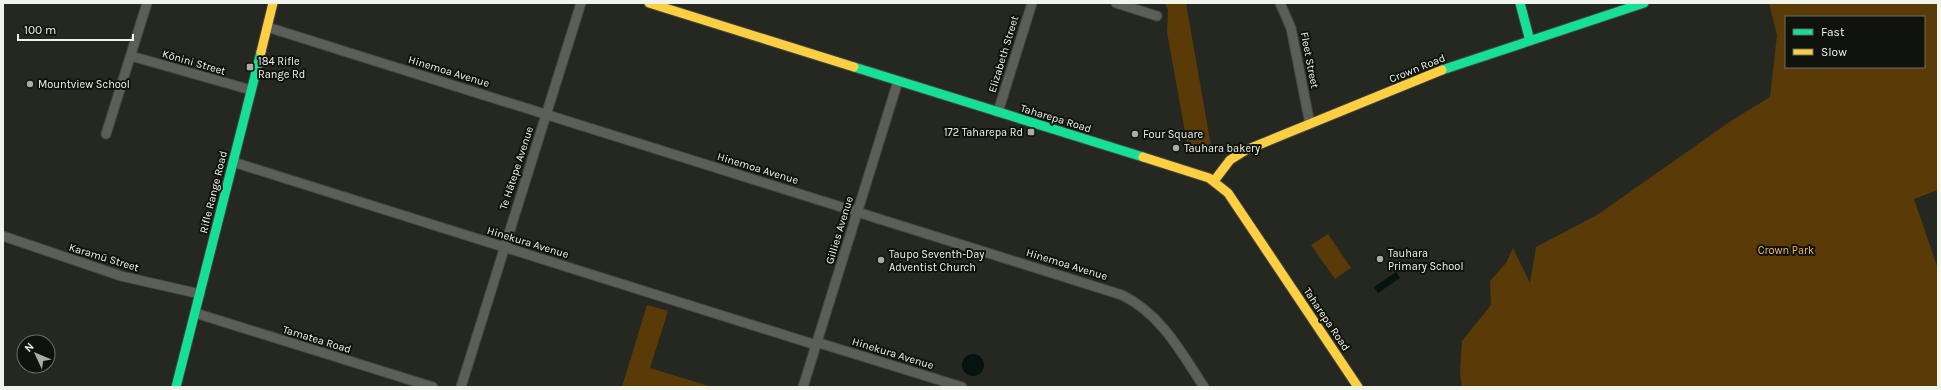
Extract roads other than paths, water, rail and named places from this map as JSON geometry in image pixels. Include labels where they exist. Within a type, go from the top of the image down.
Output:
[{"type":"street","points":[[106,134],[147,3]]},
{"type":"street","name":"Rifle Range Road","points":[[176,387],[273,3]]},
{"type":"street","name":"Te Hātepe Avenue","points":[[461,387],[581,3]]},
{"type":"street","name":"Taharepa Road","points":[[650,3],[1214,181],[1228,193],[1358,387]]},
{"type":"street","name":"Elizabeth Street","points":[[998,112],[1032,3]]},
{"type":"street","points":[[1116,3],[1157,16]]},
{"type":"street","name":"Fleet Street","points":[[1280,3],[1291,28],[1310,124]]},
{"type":"street","points":[[1520,3],[1530,41]]},
{"type":"street","name":"Crown Road","points":[[1214,181],[1224,167],[1238,154],[1310,124],[1453,66],[1644,3]]},
{"type":"street","name":"Hinemoa Avenue","points":[[267,27],[1111,290],[1131,299],[1149,311],[1162,326],[1204,387]]},
{"type":"street","name":"Kōnini Street","points":[[131,56],[251,90]]},
{"type":"street","name":"Gillies Avenue","points":[[802,387],[898,81]]},
{"type":"street","name":"Hinekura Avenue","points":[[233,162],[816,344],[962,387]]},
{"type":"street","name":"Karamū Street","points":[[3,236],[121,276],[200,294]]},
{"type":"street","name":"Tamatea Road","points":[[195,313],[433,387]]},
{"type":"place","name":"184 Rifle Range Rd","points":[[250,67]]},
{"type":"place","name":"Mountview School","points":[[30,84]]},
{"type":"place","name":"172 Taharepa Rd","points":[[1031,132]]},
{"type":"place","name":"Four Square","points":[[1135,134]]},
{"type":"place","name":"Tauhara bakery","points":[[1176,148]]},
{"type":"place","name":"Tauhara Primary School","points":[[1380,259]]},
{"type":"place","name":"Taupo Seventh-Day Adventist Church","points":[[881,260]]},
{"type":"park label","name":"Crown Park","points":[[1786,250]]}]
